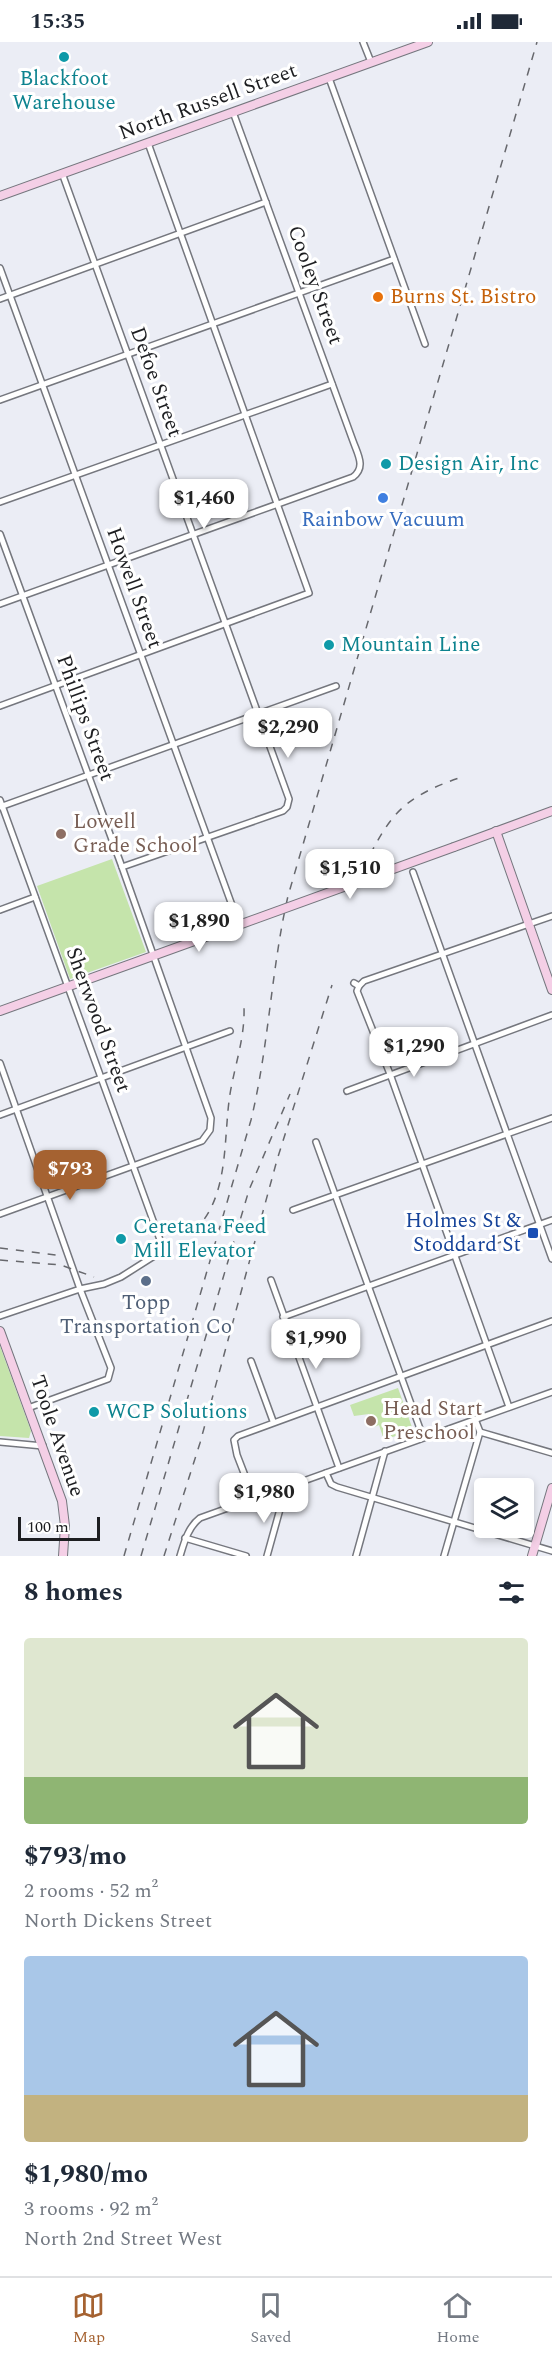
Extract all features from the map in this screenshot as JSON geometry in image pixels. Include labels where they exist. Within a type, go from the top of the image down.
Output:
[{"type":"street","points":[[363,42],[371,62]]},
{"type":"street","name":"North Russell Street","points":[[0,196],[428,42]]},
{"type":"street","points":[[329,78],[425,344]]},
{"type":"street","name":"Cooley Street","points":[[233,112],[361,463],[360,470],[353,477],[278,504]]},
{"type":"street","points":[[0,706],[309,593],[148,143]]},
{"type":"street","name":"Defoe Street","points":[[62,173],[288,795],[288,805],[283,811],[206,837]]},
{"type":"street","points":[[0,299],[266,202]]},
{"type":"street","points":[[0,400],[394,259]]},
{"type":"street","name":"Howell Street","points":[[0,268],[109,565],[236,923]]},
{"type":"street","points":[[0,502],[332,384]]},
{"type":"street","points":[[0,604],[278,504]]},
{"type":"street","name":"Phillips Street","points":[[0,534],[211,1118],[210,1130],[202,1141],[133,1167]]},
{"type":"street","points":[[1,804],[336,686]]},
{"type":"street","name":"Sherwood Street","points":[[1,804],[163,1248],[162,1251],[122,1277],[80,1289]]},
{"type":"street","points":[[0,1011],[153,956],[236,923],[552,811]]},
{"type":"street","points":[[496,831],[552,990]]},
{"type":"street","points":[[122,867],[206,837]]},
{"type":"street","points":[[413,872],[552,1259]]},
{"type":"street","points":[[0,910],[35,897]]},
{"type":"street","points":[[509,1407],[390,1074],[357,991],[357,985],[441,953],[552,916]]},
{"type":"street","points":[[347,1091],[552,1015]]},
{"type":"street","points":[[0,1115],[230,1031]]},
{"type":"street","points":[[0,1063],[49,1196],[80,1289],[111,1368],[108,1379],[28,1408]]},
{"type":"street","points":[[293,1210],[552,1118]]},
{"type":"street","points":[[316,1142],[423,1437]]},
{"type":"street","points":[[0,1214],[133,1167]]},
{"type":"street","points":[[283,1317],[552,1220]]},
{"type":"street","points":[[271,1280],[339,1468]]},
{"type":"street","points":[[0,1316],[80,1289]]},
{"type":"street","points":[[254,1499],[237,1455],[234,1440],[238,1436],[273,1421],[552,1321]]},
{"type":"street","name":"Toole Avenue","points":[[0,1331],[62,1501],[65,1526],[63,1556]]},
{"type":"street","points":[[251,1361],[273,1421]]},
{"type":"street","points":[[180,1556],[186,1538],[195,1521],[200,1518],[552,1392]]},
{"type":"street","points":[[444,1556],[480,1432],[475,1419]]},
{"type":"street","points":[[480,1432],[552,1453]]},
{"type":"street","points":[[0,1442],[43,1446]]},
{"type":"street","points":[[356,1556],[386,1451]]},
{"type":"street","points":[[326,1473],[332,1486],[552,1551]]},
{"type":"street","points":[[532,1556],[552,1488]]},
{"type":"street","points":[[267,1556],[282,1502],[279,1490]]},
{"type":"street","points":[[186,1538],[246,1556]]},
{"type":"green space","points":[[112,859],[146,952],[70,979],[37,886]]},
{"type":"green space","points":[[0,1346],[31,1431],[29,1438],[0,1436]]},
{"type":"green space","points":[[398,1388],[413,1430],[384,1440],[379,1425],[374,1427],[369,1414],[354,1416],[350,1405]]},
{"type":"railway","points":[[124,1556],[251,1120],[288,896],[537,42]]},
{"type":"railway","points":[[363,869],[381,835],[399,811],[423,793],[459,778]]},
{"type":"railway","points":[[164,1556],[200,1443],[277,1160],[332,985]]},
{"type":"railway","points":[[194,1231],[206,1217],[219,1185],[223,1167],[230,1094],[243,1029],[244,1007]]},
{"type":"railway","points":[[141,1556],[249,1190],[290,1094]]},
{"type":"railway","points":[[0,1248],[56,1255]]},
{"type":"railway","points":[[0,1260],[61,1265],[94,1277]]},
{"type":"place","name":"Blackfoot Warehouse","points":[[64,57]]},
{"type":"place","name":"Burns St. Bistro","points":[[378,297]]},
{"type":"place","name":"Design Air, Inc","points":[[386,464]]},
{"type":"place","name":"Rainbow Vacuum","points":[[383,498]]},
{"type":"place","name":"Mountain Line","points":[[329,645]]},
{"type":"place","name":"Lowell Grade School","points":[[61,834]]},
{"type":"place","name":"Holmes St & Stoddard St","points":[[533,1233]]},
{"type":"place","name":"Ceretana Feed Mill Elevator","points":[[121,1239]]},
{"type":"place","name":"Topp Transportation Co","points":[[146,1281]]},
{"type":"place","name":"WCP Solutions","points":[[94,1412]]},
{"type":"place","name":"Head Start Preschool","points":[[371,1421]]}]
